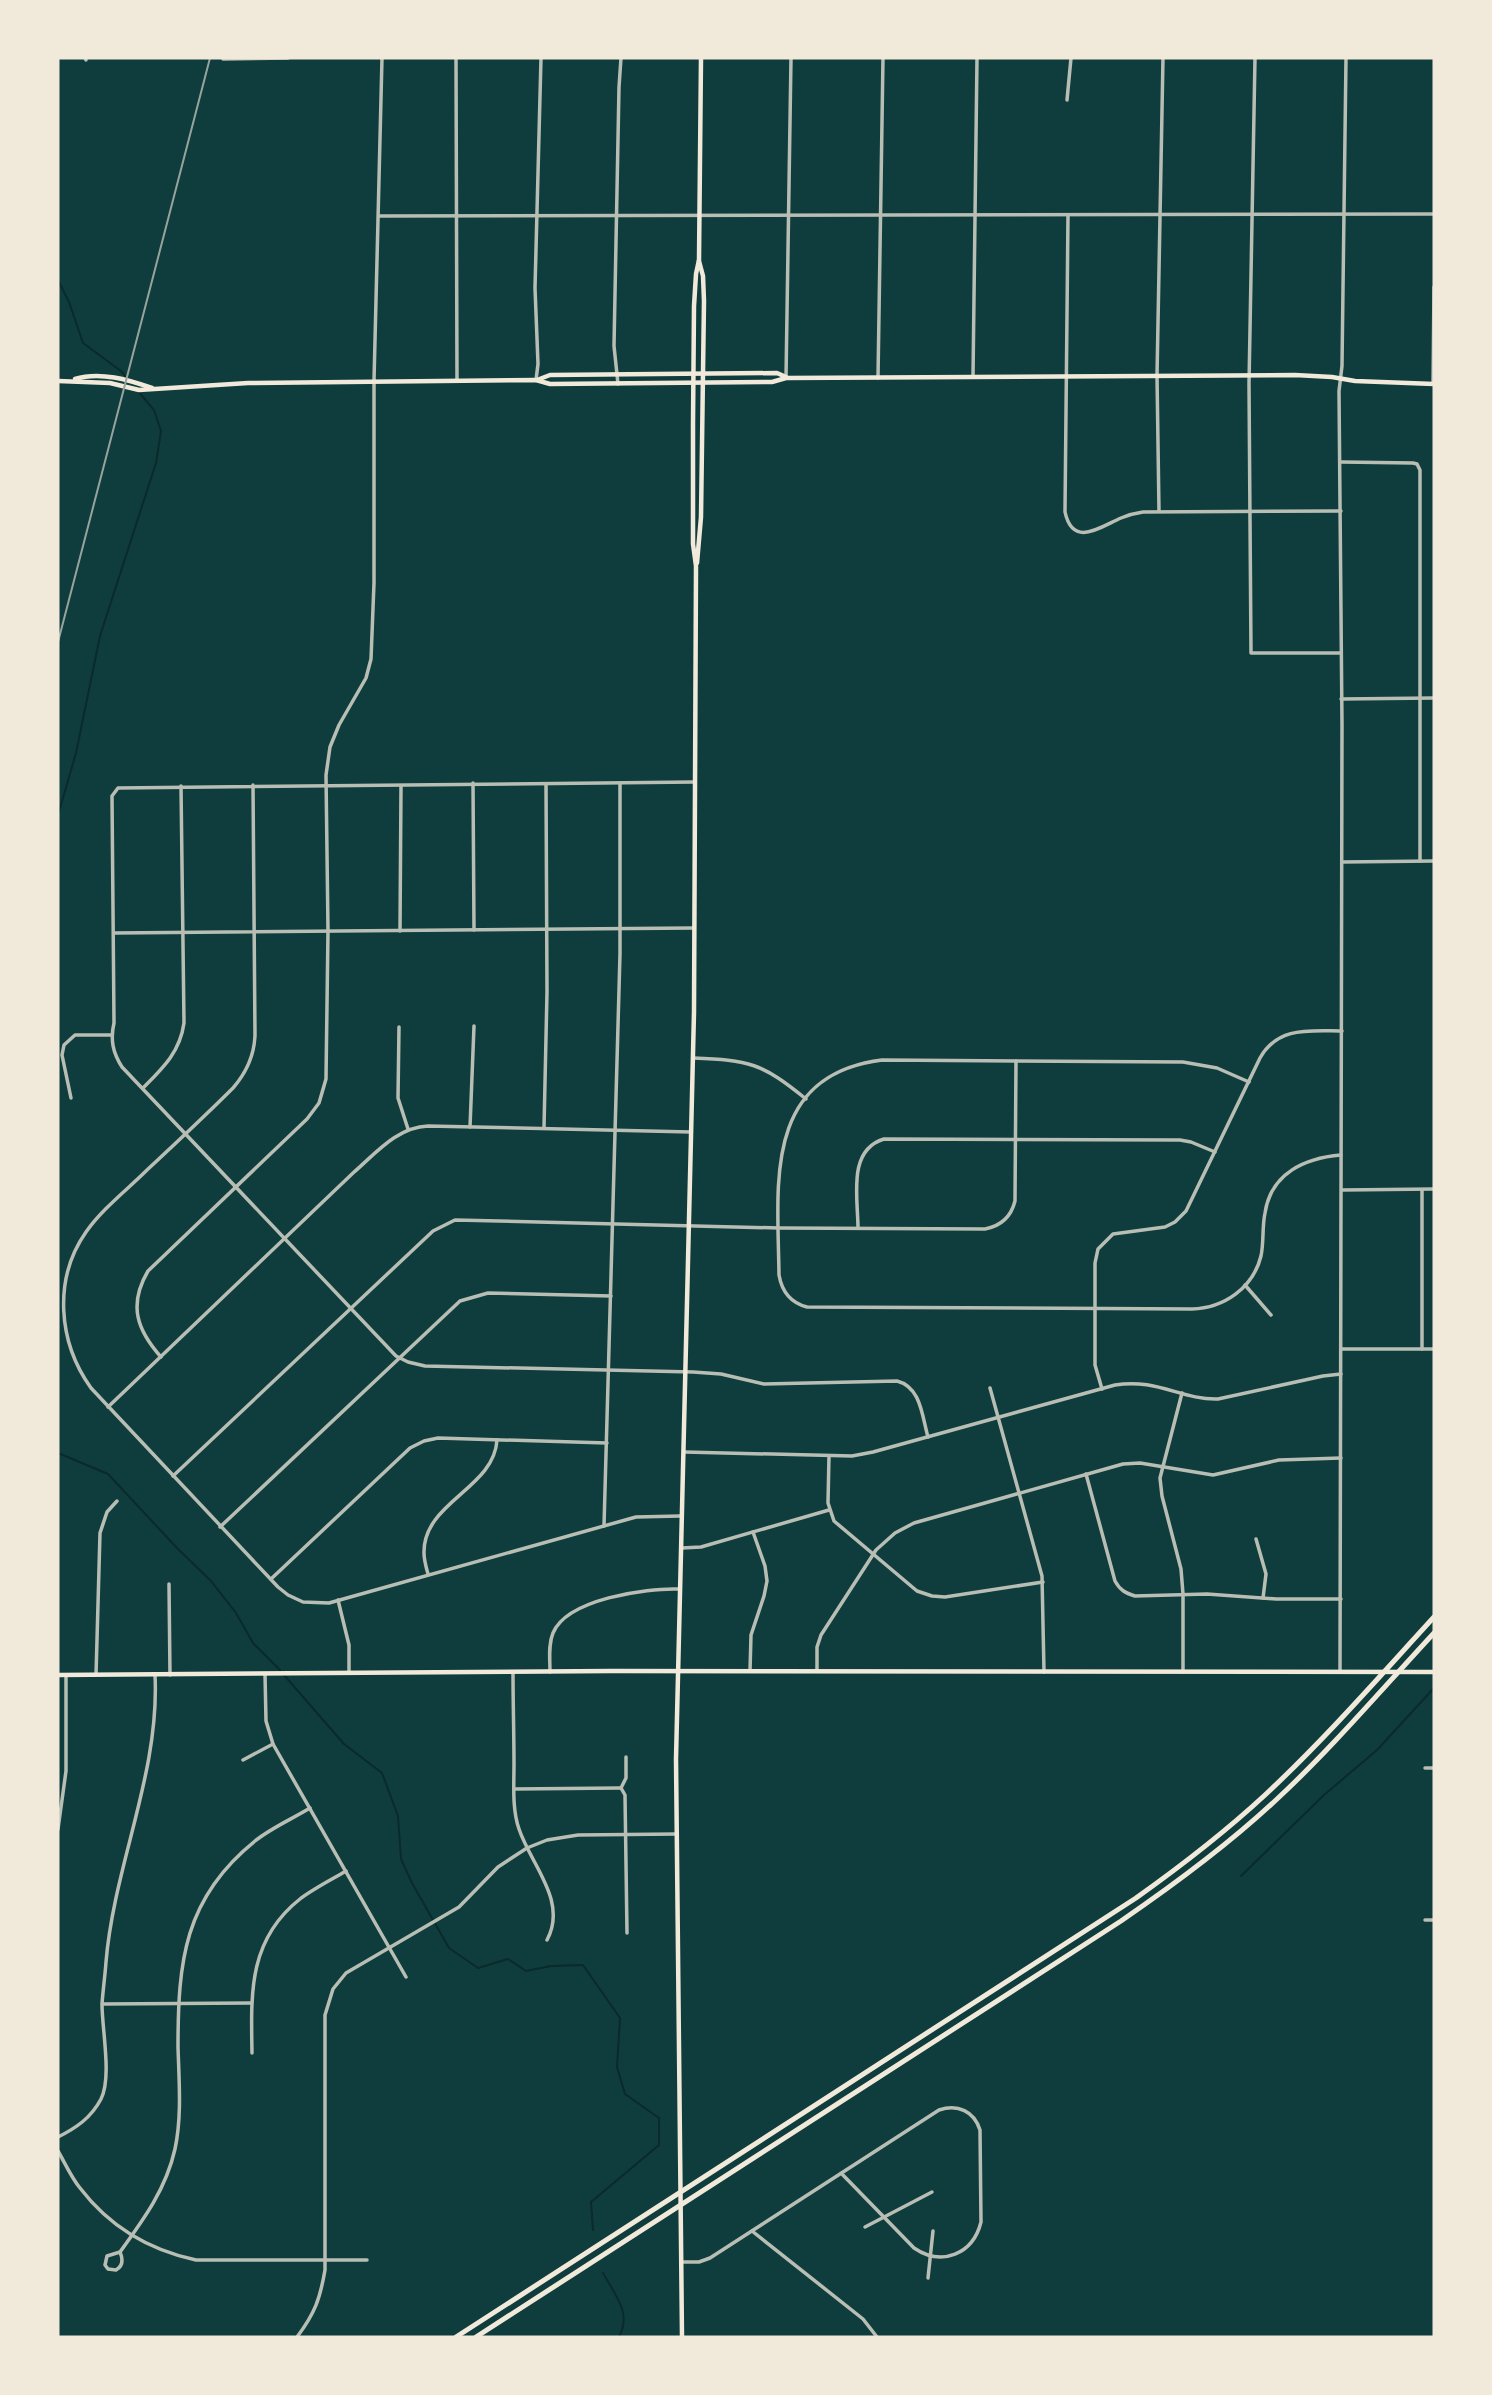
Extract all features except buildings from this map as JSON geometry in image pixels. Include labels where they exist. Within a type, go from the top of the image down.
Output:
[{"type":"highway","points":[[456,2337],[1136,1898],[1178,1868],[1265,1796],[1434,1617]]},
{"type":"highway","points":[[476,2337],[1121,1922],[1190,1873],[1300,1777],[1434,1633]]},
{"type":"main road","points":[[682,2337],[677,1671],[693,1058],[696,566],[693,544],[693,373],[696,274],[699,260],[702,58]]},
{"type":"main road","points":[[696,566],[702,517],[704,293],[699,260]]},
{"type":"main road","points":[[536,380],[550,375],[693,373],[777,373],[786,378]]},
{"type":"main road","points":[[58,381],[110,383],[139,390],[248,383],[374,381],[536,380],[550,384],[618,384],[772,382],[786,378],[1066,376],[1295,375],[1368,382],[1433,384]]},
{"type":"main road","points":[[58,1675],[677,1671],[1434,1672]]},
{"type":"street","points":[[223,59],[288,58]]},
{"type":"street","points":[[161,1357],[145,1339],[140,1327],[137,1302],[142,1281],[155,1262],[307,1119],[323,1094],[327,1071],[327,765],[334,736],[366,678],[371,659],[382,58]]},
{"type":"street","points":[[456,58],[457,381]]},
{"type":"street","points":[[536,380],[536,215],[541,58]]},
{"type":"street","points":[[618,384],[614,346],[621,58]]},
{"type":"street","points":[[786,378],[791,58]]},
{"type":"street","points":[[878,378],[883,58]]},
{"type":"street","points":[[973,377],[977,58]]},
{"type":"street","points":[[1067,100],[1070,58]]},
{"type":"street","points":[[1159,511],[1157,376],[1163,58]]},
{"type":"street","points":[[1255,58],[1250,376],[1251,653],[1341,653]]},
{"type":"street","points":[[1340,1673],[1341,379],[1346,58]]},
{"type":"street","points":[[379,216],[1434,214]]},
{"type":"street","points":[[1068,215],[1065,512],[1073,528],[1090,533],[1132,514],[1159,511],[1341,510]]},
{"type":"street","points":[[1433,384],[1434,287]]},
{"type":"street","points":[[1341,462],[1407,462],[1417,464],[1420,470],[1420,861]]},
{"type":"street","points":[[1341,699],[1434,698]]},
{"type":"street","points":[[695,782],[118,788],[112,796],[114,1023],[111,1035],[118,1060],[185,1134],[399,1357],[425,1366],[713,1373],[764,1384],[900,1382],[909,1386],[916,1394],[928,1437]]},
{"type":"street","points":[[473,783],[474,930]]},
{"type":"street","points":[[604,1526],[620,929],[620,783]]},
{"type":"street","points":[[544,1129],[547,930],[545,784]]},
{"type":"street","points":[[253,785],[255,1036],[249,1063],[233,1088],[93,1223],[78,1246],[67,1274],[64,1305],[68,1343],[84,1379],[284,1593],[303,1602],[324,1603],[338,1600],[643,1516],[680,1516]]},
{"type":"street","points":[[142,1088],[166,1066],[181,1039],[184,1023],[181,786]]},
{"type":"street","points":[[400,931],[401,786]]},
{"type":"street","points":[[1342,862],[1434,860]]},
{"type":"street","points":[[114,933],[694,929]]},
{"type":"street","points":[[470,1127],[474,1026]]},
{"type":"street","points":[[399,1027],[398,1098],[408,1129]]},
{"type":"street","points":[[1102,1389],[1096,1365],[1095,1263],[1102,1243],[1118,1232],[1158,1229],[1175,1222],[1189,1207],[1264,1051],[1280,1036],[1296,1031],[1342,1031]]},
{"type":"street","points":[[71,1098],[62,1055],[64,1045],[75,1035],[111,1035]]},
{"type":"street","points":[[693,1058],[726,1059],[760,1066],[806,1098]]},
{"type":"street","points":[[173,1476],[433,1231],[455,1220],[779,1228],[985,1229],[1002,1223],[1011,1213],[1015,1200],[1016,1061]]},
{"type":"street","points":[[1249,1082],[1217,1068],[1183,1062],[870,1062],[835,1074],[806,1098],[793,1118],[783,1143],[779,1228],[780,1282],[788,1297],[807,1307],[1203,1309],[1226,1301],[1245,1285],[1254,1273],[1260,1258],[1266,1206],[1278,1182],[1301,1164],[1318,1158],[1341,1155]]},
{"type":"street","points":[[108,1407],[353,1173],[408,1129],[428,1126],[691,1132]]},
{"type":"street","points":[[858,1228],[858,1167],[861,1156],[877,1141],[1180,1140],[1215,1152]]},
{"type":"street","points":[[1341,1190],[1434,1189]]},
{"type":"street","points":[[1422,1190],[1422,1349]]},
{"type":"street","points":[[1245,1285],[1271,1315]]},
{"type":"street","points":[[220,1527],[453,1307],[475,1295],[488,1293],[611,1296]]},
{"type":"street","points":[[1341,1349],[1434,1349]]},
{"type":"street","points":[[682,1452],[829,1457],[864,1454],[1125,1383],[1144,1383],[1203,1398],[1218,1399],[1341,1374]]},
{"type":"street","points":[[990,1388],[1043,1583],[1044,1672]]},
{"type":"street","points":[[1182,1393],[1161,1467],[1161,1490],[1179,1560],[1183,1594],[1183,1672]]},
{"type":"street","points":[[271,1579],[410,1448],[424,1441],[438,1438],[608,1443]]},
{"type":"street","points":[[428,1574],[424,1553],[430,1528],[438,1516],[488,1467],[495,1454],[497,1440]]},
{"type":"street","points":[[829,1457],[829,1510],[837,1524],[912,1588],[932,1596],[945,1597],[1043,1583]]},
{"type":"street","points":[[817,1671],[817,1647],[821,1634],[873,1555],[890,1537],[915,1523],[1132,1463],[1213,1475],[1279,1460],[1341,1458]]},
{"type":"street","points":[[1086,1474],[1115,1581],[1120,1589],[1135,1596],[1227,1594],[1263,1598],[1341,1599]]},
{"type":"street","points":[[96,1675],[100,1533],[103,1520],[117,1501]]},
{"type":"street","points":[[680,1548],[701,1547],[829,1510]]},
{"type":"street","points":[[750,1671],[751,1635],[766,1581],[765,1566],[753,1532]]},
{"type":"street","points":[[1256,1539],[1265,1567],[1263,1598]]},
{"type":"street","points":[[169,1584],[170,1675]]},
{"type":"street","points":[[550,1672],[552,1636],[557,1625],[568,1615],[583,1607],[644,1590],[678,1589]]},
{"type":"street","points":[[338,1600],[349,1645],[349,1673]]},
{"type":"street","points":[[513,1672],[514,1789],[518,1827],[547,1886],[553,1905],[554,1928],[547,1940]]},
{"type":"street","points":[[267,1674],[266,1721],[273,1744],[406,1978]]},
{"type":"street","points":[[58,2137],[82,2124],[101,2098],[105,2078],[102,2004],[108,1940],[150,1749],[155,1675]]},
{"type":"street","points":[[58,1829],[66,1771],[66,1676]]},
{"type":"street","points":[[243,1760],[273,1744]]},
{"type":"street","points":[[621,1788],[626,1778],[626,1757]]},
{"type":"street","points":[[1424,1768],[1434,1768]]},
{"type":"street","points":[[514,1789],[621,1788]]},
{"type":"street","points":[[621,1788],[625,1795],[627,1933]]},
{"type":"street","points":[[120,2252],[120,2268],[108,2269],[105,2265],[107,2256],[120,2252],[161,2193],[175,2149],[179,2111],[178,2003],[184,1949],[199,1907],[230,1863],[257,1839],[310,1808]]},
{"type":"street","points":[[297,2337],[312,2317],[320,2297],[325,2260],[326,2008],[333,1989],[346,1973],[459,1907],[498,1867],[527,1848],[547,1840],[578,1835],[677,1835]]},
{"type":"street","points":[[252,2053],[251,1990],[259,1953],[278,1920],[300,1899],[346,1871]]},
{"type":"street","points":[[1425,1920],[1434,1920]]},
{"type":"street","points":[[102,2004],[251,2003]]},
{"type":"street","points":[[681,2262],[699,2262],[710,2258],[939,2110],[959,2108],[978,2123],[981,2134],[979,2230],[972,2243],[958,2254],[946,2257],[929,2256],[914,2248],[841,2174]]},
{"type":"street","points":[[58,2151],[79,2187],[104,2214],[132,2236],[171,2255],[196,2260],[367,2260]]},
{"type":"street","points":[[865,2227],[932,2192]]},
{"type":"street","points":[[752,2231],[863,2319],[877,2337]]},
{"type":"street","points":[[928,2278],[933,2231]]},
{"type":"waterway","points":[[58,280],[69,302],[83,343],[127,378]]},
{"type":"waterway","points":[[58,815],[76,753],[100,636],[156,463],[161,431],[154,410],[138,391]]},
{"type":"waterway","points":[[58,1453],[108,1474],[211,1581],[236,1613],[253,1643],[280,1670]]},
{"type":"waterway","points":[[284,1675],[344,1744],[382,1773],[398,1816],[401,1859],[449,1948],[478,1968],[508,1959],[526,1971],[551,1966],[583,1965],[620,2018],[617,2067],[625,2094],[659,2118],[659,2145],[591,2202],[593,2230]]},
{"type":"waterway","points":[[1241,1876],[1324,1795],[1377,1750],[1434,1688]]},
{"type":"waterway","points":[[603,2273],[623,2312],[623,2328],[619,2337]]},
{"type":"railway","points":[[58,642],[210,58]]}]
